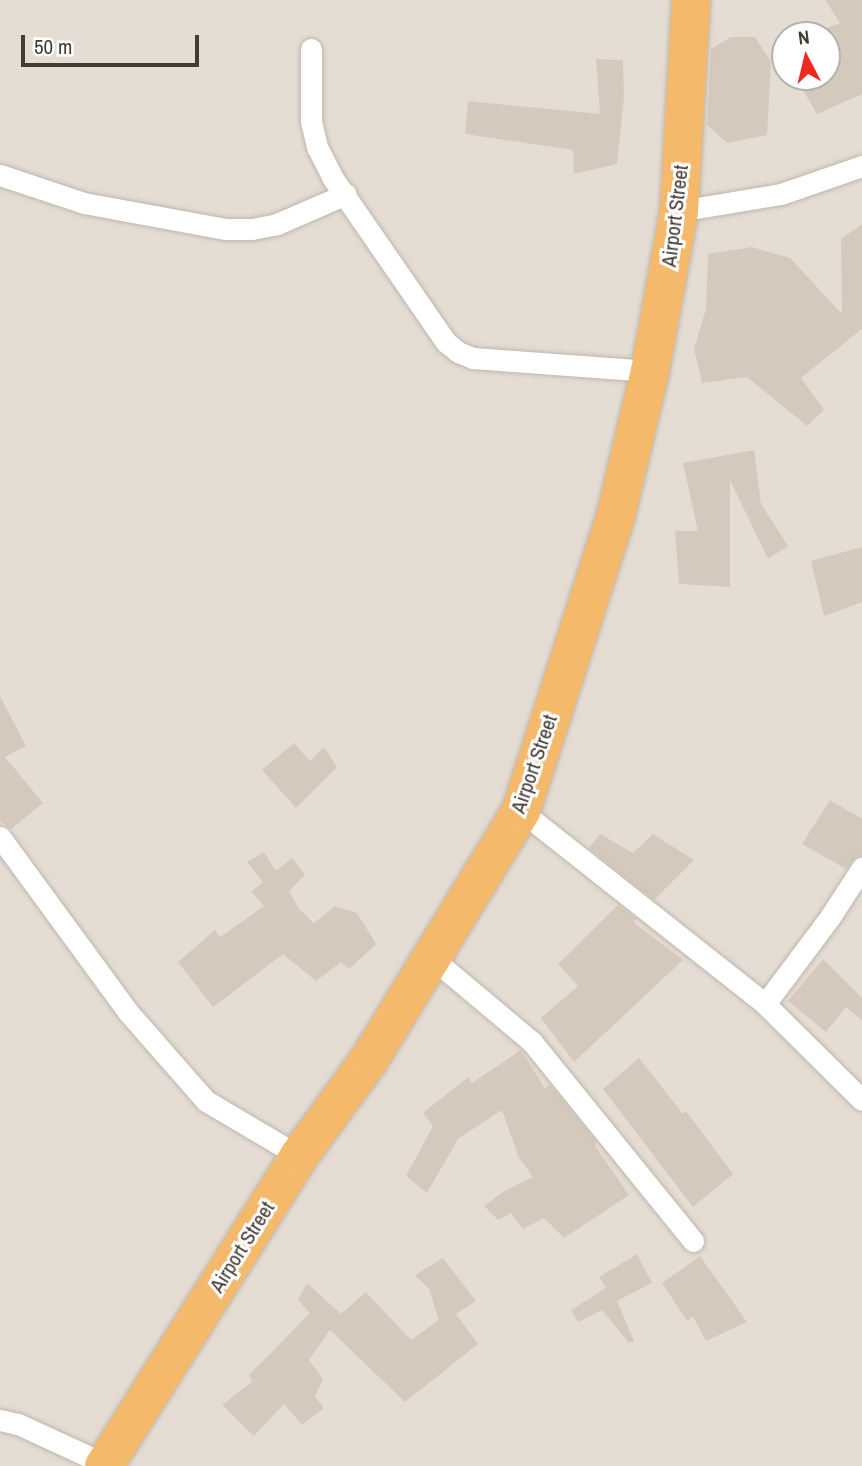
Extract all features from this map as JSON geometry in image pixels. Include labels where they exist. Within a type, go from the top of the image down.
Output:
[{"type":"highway","name":"Airport Street","points":[[104,1465],[299,1156],[369,1060],[521,811],[615,519],[650,371],[679,211],[691,0]]},
{"type":"street","points":[[311,49],[311,121],[317,147],[332,177],[446,342],[458,352],[473,358],[650,371]]},
{"type":"street","points":[[679,211],[781,194],[862,166]]},
{"type":"street","points":[[0,175],[84,202],[225,229],[252,229],[277,224],[346,194]]},
{"type":"street","points":[[521,811],[765,1004],[862,1100]]},
{"type":"street","points":[[0,837],[128,1012],[206,1101],[299,1156]]},
{"type":"street","points":[[765,1004],[831,917],[862,868]]},
{"type":"street","points":[[432,958],[532,1042],[692,1241]]},
{"type":"street","points":[[0,1420],[18,1424],[104,1465]]},
{"type":"shaded area","points":[[0,0],[862,0],[862,1466],[0,1466]]},
{"type":"building","points":[[825,0],[862,0],[862,94],[817,114],[803,91],[841,91],[841,21]]},
{"type":"building","points":[[731,37],[755,37],[771,62],[767,135],[727,143],[707,125],[711,49]]},
{"type":"building","points":[[596,59],[623,60],[624,97],[617,164],[574,174],[573,150],[465,134],[468,101],[600,114]]},
{"type":"building","points":[[862,224],[862,329],[801,378],[824,410],[807,426],[747,377],[702,383],[694,349],[706,309],[708,254],[752,247],[790,258],[842,314],[841,239]]},
{"type":"building","points":[[754,450],[761,504],[788,546],[768,559],[730,480],[730,587],[679,584],[675,531],[698,531],[683,463]]},
{"type":"building","points":[[862,547],[862,602],[824,616],[811,561]]},
{"type":"building","points":[[0,696],[26,746],[5,757],[43,803],[11,829],[0,821]]},
{"type":"building","points":[[294,743],[310,761],[324,747],[337,767],[296,808],[262,770]]},
{"type":"building","points":[[830,800],[862,819],[862,855],[856,857],[846,869],[802,844]]},
{"type":"building","points":[[600,834],[633,853],[653,834],[694,860],[654,900],[589,848]]},
{"type":"building","points":[[264,852],[276,871],[292,858],[305,875],[289,891],[299,909],[314,923],[335,906],[357,913],[376,944],[349,969],[341,962],[316,981],[283,954],[213,1007],[178,962],[215,930],[220,937],[264,906],[251,892],[263,882],[247,862]]},
{"type":"building","points":[[618,905],[636,919],[633,922],[683,960],[574,1062],[541,1018],[578,986],[558,964]]},
{"type":"building","points":[[823,959],[862,998],[862,1020],[846,1007],[826,1032],[788,1001]]},
{"type":"building","points":[[521,1050],[545,1089],[550,1085],[596,1141],[595,1146],[629,1195],[564,1238],[544,1218],[523,1229],[511,1213],[498,1220],[484,1206],[503,1192],[533,1177],[519,1158],[502,1110],[458,1139],[427,1193],[406,1176],[433,1126],[423,1113],[468,1077],[472,1083]]},
{"type":"building","points":[[639,1058],[683,1114],[686,1111],[733,1174],[693,1207],[603,1089]]},
{"type":"building","points":[[637,1254],[652,1283],[617,1301],[634,1341],[629,1343],[602,1310],[578,1322],[571,1310],[606,1288],[599,1277]]},
{"type":"building","points":[[700,1256],[747,1322],[706,1341],[693,1317],[687,1321],[662,1283]]},
{"type":"building","points":[[443,1258],[476,1301],[456,1314],[478,1344],[405,1402],[330,1330],[309,1360],[323,1379],[315,1396],[324,1408],[302,1425],[284,1404],[254,1436],[222,1405],[252,1382],[249,1375],[310,1313],[298,1300],[307,1283],[341,1314],[366,1292],[411,1340],[439,1320],[429,1289],[415,1275]]}]
